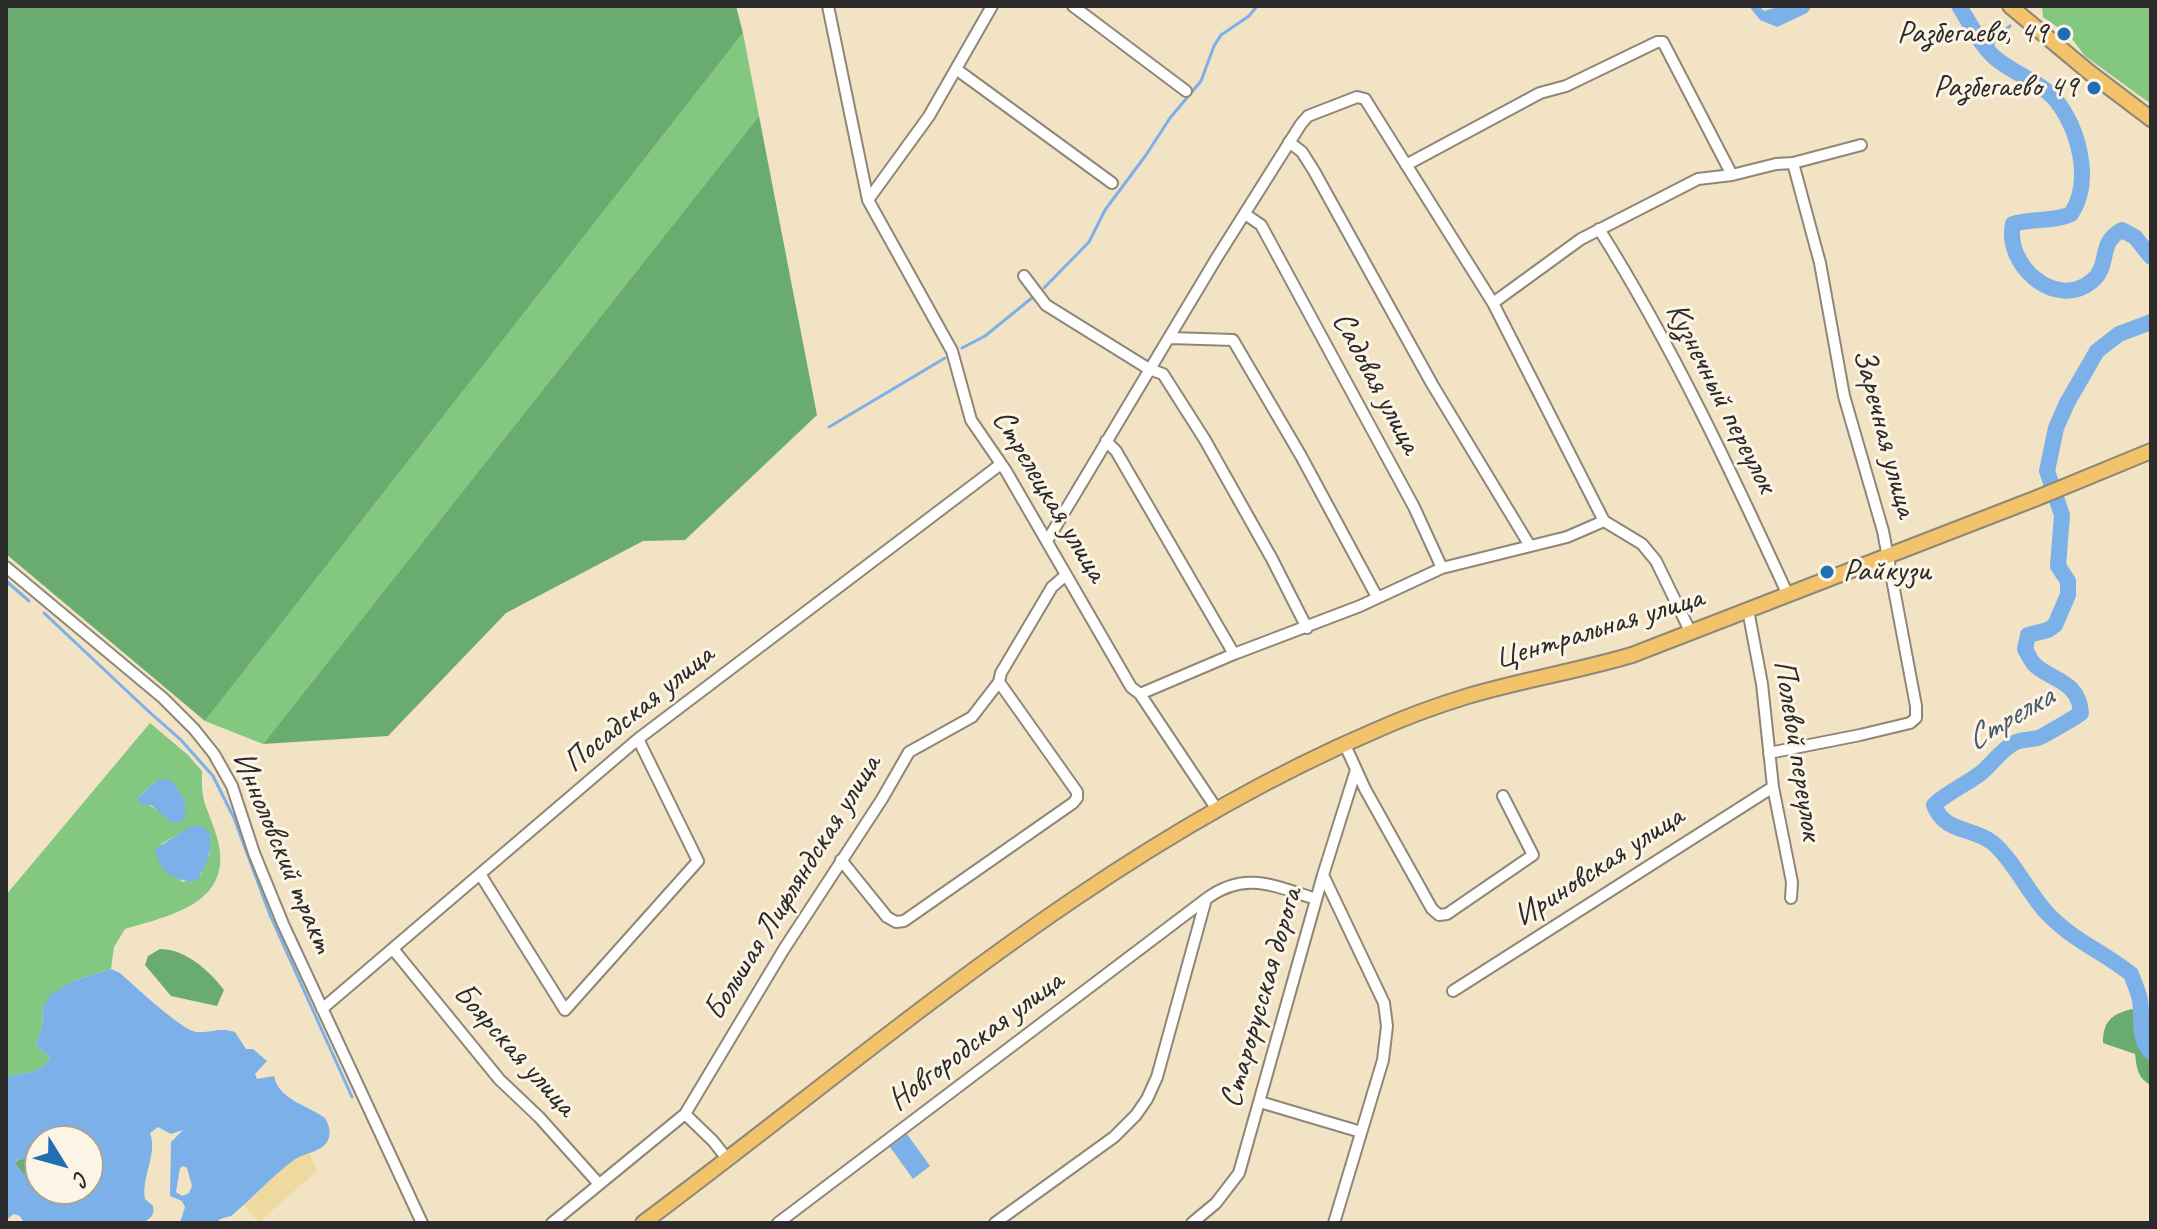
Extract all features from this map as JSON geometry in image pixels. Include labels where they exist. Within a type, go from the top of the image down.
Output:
[{"type":"main road","points":[[2019,9],[2151,119]]},
{"type":"main road","name":"Центральная улица","points":[[643,1223],[1031,926],[1216,808],[1406,718],[1458,700],[1585,669],[1691,633],[2151,451]]},
{"type":"street","name":"Стрелецкая улица","points":[[828,6],[868,200],[952,351],[971,420],[1001,464],[1131,687],[1140,694],[1216,808]]},
{"type":"street","points":[[868,200],[929,116],[992,6]]},
{"type":"street","points":[[1073,6],[1186,91]]},
{"type":"street","points":[[1406,165],[1540,93],[1566,86],[1657,42],[1663,42],[1730,175]]},
{"type":"street","points":[[956,69],[1112,183]]},
{"type":"street","points":[[1047,541],[1289,142],[1308,116],[1357,97],[1365,99],[1493,303],[1604,521],[1642,544],[1656,561],[1691,633]]},
{"type":"street","points":[[1289,142],[1302,152],[1314,171],[1432,384],[1530,546]]},
{"type":"street","points":[[1493,303],[1581,239],[1698,179],[1794,163],[1861,145]]},
{"type":"street","name":"Заречная улица","points":[[1769,753],[1860,735],[1910,723],[1916,718],[1888,556],[1844,396],[1820,263],[1794,163]]},
{"type":"street","name":"Садовая улица","points":[[1245,214],[1261,225],[1414,507],[1442,568]]},
{"type":"street","name":"Кузнечный переулок","points":[[1599,229],[1638,292],[1742,495],[1788,595]]},
{"type":"street","points":[[1024,276],[1046,305],[1149,369],[1163,374],[1205,440],[1307,628]]},
{"type":"street","points":[[1170,338],[1233,340],[1301,456],[1377,597]]},
{"type":"street","points":[[1106,441],[1116,451],[1234,654]]},
{"type":"street","name":"Посадская улица","points":[[322,1009],[638,739],[1001,464]]},
{"type":"street","points":[[1140,694],[1234,654],[1307,628],[1442,568],[1567,537],[1604,521]]},
{"type":"street","name":"Инноловский тракт","points":[[6,567],[163,698],[214,754],[228,777],[277,910],[422,1223]]},
{"type":"street","name":"Большая Лифляндская улица","points":[[552,1223],[685,1114],[909,752],[972,717],[999,682],[1001,673],[1052,587],[1066,575]]},
{"type":"street","name":"Полевой переулок","points":[[1748,610],[1762,684],[1773,787],[1792,882],[1791,898]]},
{"type":"street","points":[[841,860],[887,917],[896,922],[904,921],[1073,803],[1077,792],[999,682]]},
{"type":"street","points":[[480,874],[565,1010],[698,861],[638,739]]},
{"type":"street","points":[[1345,745],[1432,909],[1439,915],[1458,907],[1533,855],[1503,796]]},
{"type":"street","name":"Старорусская дорога","points":[[1192,1223],[1216,1203],[1239,1173],[1316,899],[1356,770]]},
{"type":"street","name":"Ириновская улица","points":[[1453,991],[1773,787]]},
{"type":"street","points":[[1323,875],[1384,1003],[1387,1026],[1383,1060],[1334,1223]]},
{"type":"street","name":"Новгородская улица","points":[[778,1223],[1206,899],[1233,884],[1250,882],[1316,899]]},
{"type":"street","points":[[995,1223],[1114,1137],[1147,1099],[1157,1077],[1206,899]]},
{"type":"street","name":"Боярская улица","points":[[393,949],[499,1079],[539,1117],[599,1184]]},
{"type":"street","points":[[1260,1102],[1361,1132]]},
{"type":"street","points":[[685,1114],[728,1160]]},
{"type":"green space","points":[[6,6],[736,6],[743,33],[205,721],[6,554]]},
{"type":"green space","points":[[2042,6],[2151,6],[2151,104],[2085,56],[2070,36],[2043,17]]},
{"type":"green space","points":[[743,33],[759,116],[263,744],[205,721]]},
{"type":"green space","points":[[759,116],[817,415],[685,540],[643,541],[506,613],[388,736],[263,744]]},
{"type":"green space","points":[[150,723],[202,771],[203,797],[220,855],[218,874],[211,889],[182,910],[125,929],[114,947],[111,969],[73,981],[43,1008],[42,1027],[36,1045],[50,1058],[47,1063],[31,1072],[6,1077],[6,895]],"holes":[[[156,781],[160,812],[138,798]],[[193,826],[210,853],[201,875],[183,882],[177,878],[161,844]]]},
{"type":"green space","points":[[160,949],[187,957],[211,975],[224,990],[217,1006],[171,996],[145,965],[148,956]]},
{"type":"green space","points":[[2132,1009],[2151,1023],[2151,1085],[2140,1076],[2135,1054],[2103,1043],[2110,1020]]},
{"type":"green space","points":[[24,1154],[24,1174],[23,1174],[15,1163]]},
{"type":"sand","points":[[309,1151],[317,1171],[259,1222],[244,1206],[286,1165]]},
{"type":"water","points":[[1749,6],[1759,6],[1764,11],[1812,6],[1807,13],[1777,27],[1760,20]]},
{"type":"water","points":[[170,779],[184,800],[185,818],[180,822],[172,823],[151,805],[142,805],[137,799],[156,781]]},
{"type":"water","points":[[193,825],[209,832],[208,858],[196,881],[181,880],[164,869],[155,849]]},
{"type":"water","points":[[111,969],[190,1030],[235,1032],[246,1049],[253,1049],[267,1061],[255,1074],[257,1079],[274,1076],[288,1096],[325,1118],[329,1130],[327,1142],[286,1166],[231,1216],[217,1223],[180,1223],[185,1207],[182,1201],[170,1196],[171,1142],[183,1130],[171,1134],[158,1127],[150,1133],[152,1149],[144,1191],[153,1212],[143,1223],[24,1223],[20,1216],[14,1214],[6,1220],[6,1077],[31,1072],[42,1067],[50,1058],[36,1045],[42,1027],[43,1008],[50,995],[73,981]],"holes":[[[180,1168],[187,1168],[192,1186],[189,1193],[182,1196],[176,1192]]]},
{"type":"water","points":[[907,1134],[930,1166],[913,1179],[890,1147]]},
{"type":"waterway","points":[[1044,288],[1089,242],[1105,210],[1170,118],[1201,81],[1221,35],[1249,16],[1257,6]]},
{"type":"waterway","name":"Стрелка","points":[[1959,6],[1994,57],[2055,99],[2071,125],[2080,155],[2081,186],[2071,214],[2013,224],[2012,239],[2016,254],[2025,268],[2049,287],[2063,291],[2078,289],[2098,275],[2109,241],[2122,230],[2135,237],[2151,257]]},
{"type":"waterway","points":[[1990,53],[1995,38],[2010,26]]},
{"type":"waterway","points":[[962,348],[985,336],[1033,297]]},
{"type":"waterway","name":"Стрелка","points":[[2151,322],[2119,334],[2097,351],[2056,428],[2047,471],[2062,515],[2058,566],[2068,581],[2068,595],[2055,625],[2028,635],[2025,649],[2036,666],[2071,688],[2081,713],[2041,737],[2009,746],[1981,773],[1934,805],[1945,821],[1993,843],[2056,922],[2131,974],[2140,1000],[2144,1040],[2151,1052]]},
{"type":"waterway","points":[[829,427],[945,358]]},
{"type":"waterway","points":[[6,581],[29,601]]},
{"type":"waterway","points":[[44,613],[181,740],[213,776],[234,818],[270,915],[352,1097]]},
{"type":"place","name":"Разбегаево, 49","points":[[2064,34]]},
{"type":"place","name":"Разбегаево 49","points":[[2094,88]]},
{"type":"place","name":"Райкузи","points":[[1827,572]]}]
